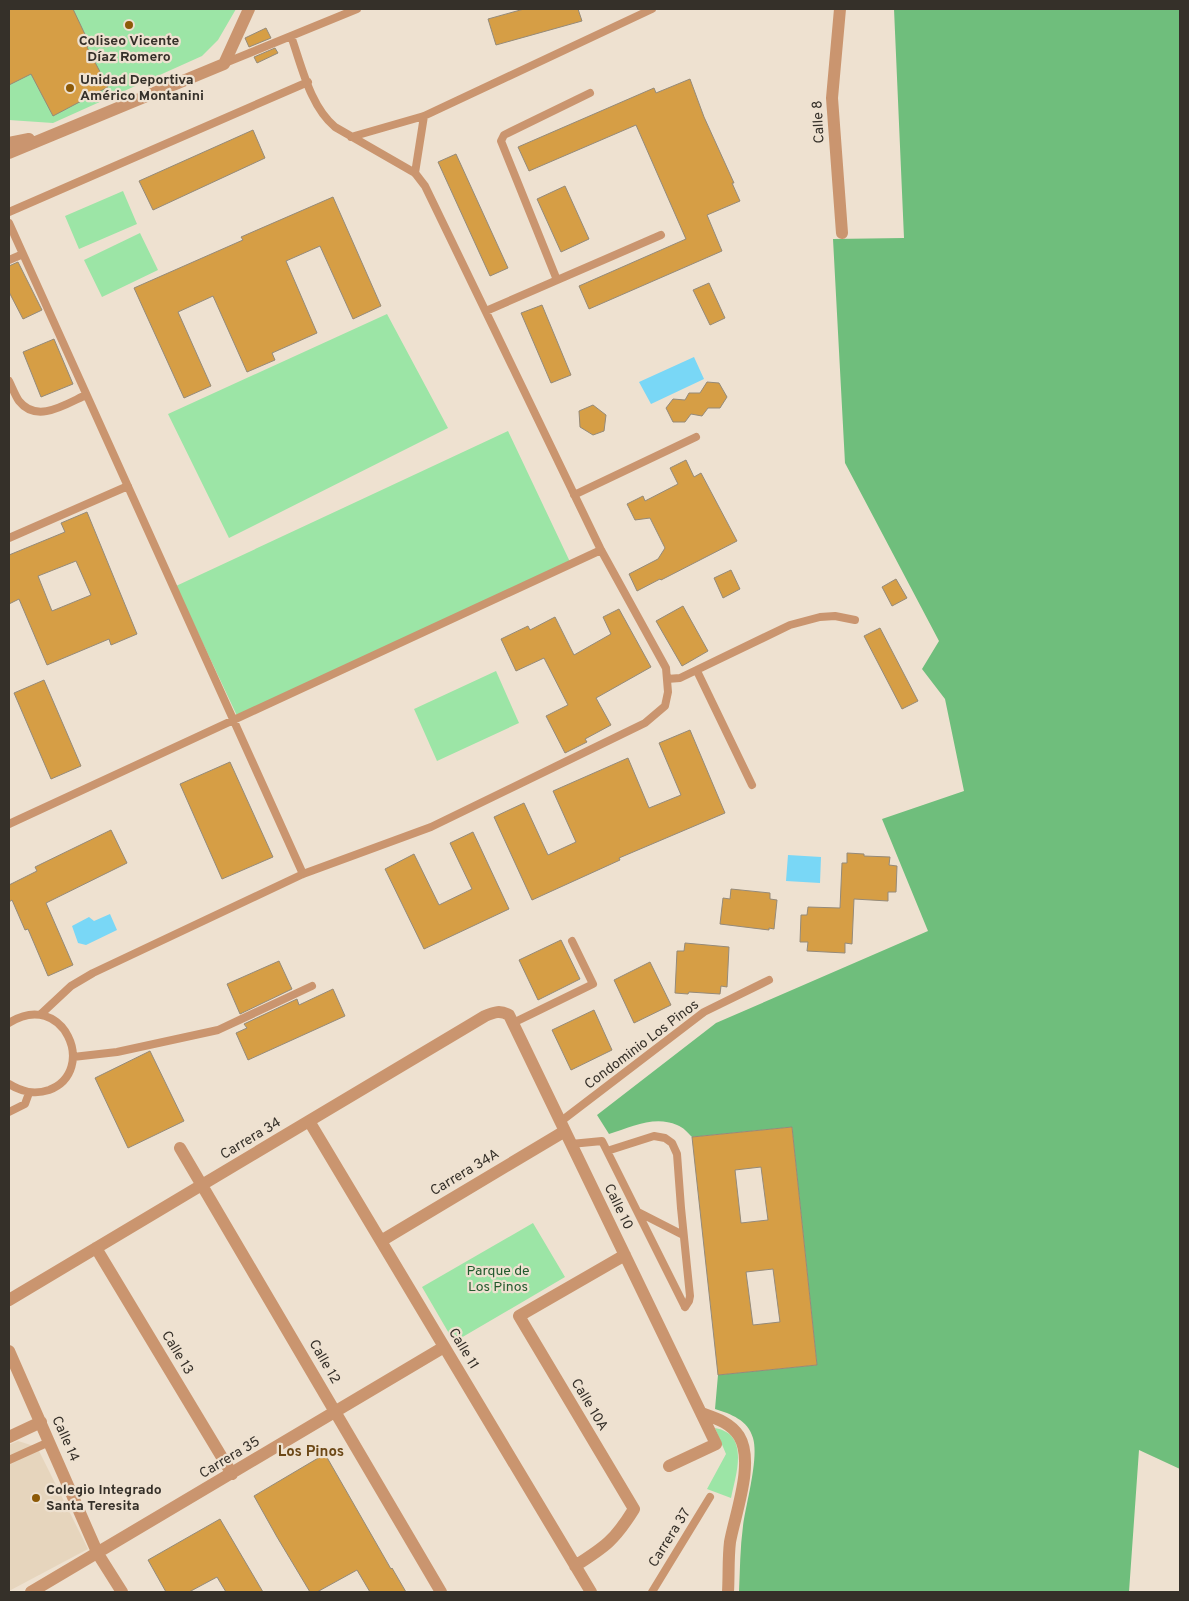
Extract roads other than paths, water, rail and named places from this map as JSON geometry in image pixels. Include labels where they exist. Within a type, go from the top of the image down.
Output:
[{"type":"street","points":[[9,153],[224,64],[249,9]]},
{"type":"street","name":"Calle 8","points":[[840,9],[832,98],[842,233]]},
{"type":"street","points":[[9,143],[56,134]]},
{"type":"street","name":"Carrera 34","points":[[9,1300],[486,1016],[495,1012],[503,1012],[511,1019]]},
{"type":"street","name":"Calle 10","points":[[511,1019],[716,1444],[669,1466]]},
{"type":"street","name":"Calle 11","points":[[309,1121],[591,1592]]},
{"type":"street","name":"Carrera 34A","points":[[381,1242],[563,1126]]},
{"type":"street","name":"Calle 12","points":[[180,1148],[441,1592]]},
{"type":"street","name":"Calle 13","points":[[96,1248],[232,1474]]},
{"type":"street","name":"Calle 10A","points":[[575,1566],[613,1540],[634,1509],[519,1316],[625,1255]]},
{"type":"street","name":"Carrera 35","points":[[31,1592],[98,1554],[444,1347]]},
{"type":"street","name":"Calle 14","points":[[9,1351],[98,1554],[122,1592]]},
{"type":"street","points":[[701,1413],[720,1419],[732,1427],[740,1437],[744,1448],[743,1478],[730,1544],[728,1592]]},
{"type":"street","points":[[9,1436],[41,1422]]},
{"type":"lane","points":[[224,64],[357,9]]},
{"type":"lane","points":[[351,137],[424,116],[652,9]]},
{"type":"lane","points":[[41,1014],[71,986],[93,973],[303,874],[431,827],[646,723],[665,706],[668,692],[666,668],[601,550],[425,186],[415,173],[335,128],[324,118],[291,36]]},
{"type":"lane","points":[[9,212],[308,82]]},
{"type":"lane","points":[[557,280],[502,137],[590,93]]},
{"type":"lane","points":[[415,173],[424,116]]},
{"type":"lane","points":[[9,223],[303,874]]},
{"type":"lane","points":[[486,312],[661,235]]},
{"type":"lane","points":[[9,260],[23,254]]},
{"type":"lane","points":[[9,381],[18,399],[24,406],[31,411],[40,413],[49,411],[86,394]]},
{"type":"lane","points":[[574,495],[696,437]]},
{"type":"lane","points":[[9,538],[128,486]]},
{"type":"lane","points":[[9,824],[601,550]]},
{"type":"lane","points":[[667,679],[680,678],[697,671],[790,625],[820,617],[835,616],[855,620]]},
{"type":"lane","points":[[697,671],[752,785]]},
{"type":"lane","points":[[511,1019],[593,984],[572,941]]},
{"type":"lane","name":"Condominio Los Pinos","points":[[563,1126],[704,1012],[769,980]]},
{"type":"lane","points":[[73,1057],[117,1052],[218,1030],[312,986]]},
{"type":"lane","points":[[9,1022],[29,1014],[41,1014],[52,1018],[68,1034],[72,1045],[73,1057],[70,1069],[63,1080],[53,1088],[29,1093],[18,1090],[9,1084]]},
{"type":"lane","points":[[9,1112],[26,1104],[29,1093]]},
{"type":"lane","points":[[571,1144],[602,1141],[607,1151],[638,1212],[685,1307],[690,1296],[683,1235],[678,1154],[672,1142],[665,1138],[654,1136],[607,1151]]},
{"type":"lane","points":[[638,1212],[683,1235]]},
{"type":"lane","points":[[9,1460],[49,1442]]},
{"type":"lane","name":"Carrera 37","points":[[652,1592],[710,1497]]},
{"type":"water","points":[[694,357],[704,379],[651,404],[639,382]]},
{"type":"water","points":[[788,855],[821,857],[820,883],[786,881]]},
{"type":"water","points":[[110,914],[117,930],[86,945],[78,943],[72,926],[89,917],[94,921]]},
{"type":"place","name":"Coliseo Vicente Díaz Romero","points":[[129,25]]},
{"type":"place","name":"Unidad Deportiva Américo Montanini","points":[[70,88]]},
{"type":"place","name":"Colegio Integrado Santa Teresita","points":[[36,1498]]},
{"type":"district","name":"Los Pinos","points":[[311,1452]]},
{"type":"park label","name":"Parque de Los Pinos","points":[[498,1279]]}]
